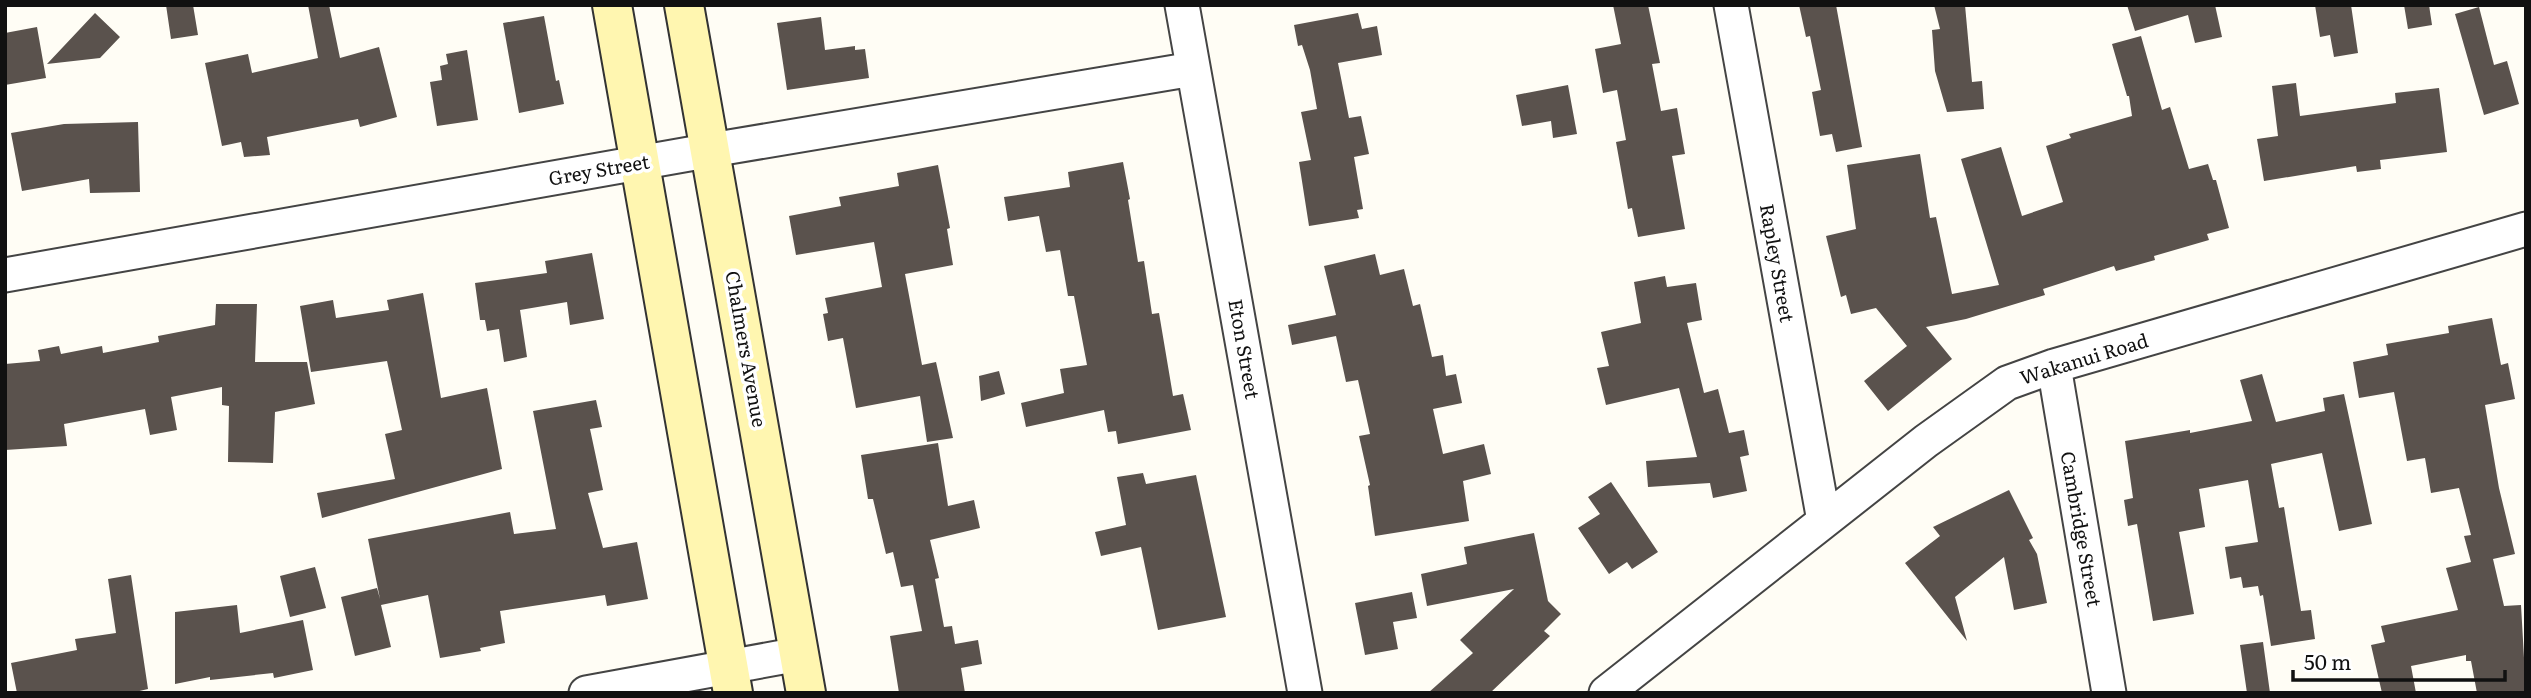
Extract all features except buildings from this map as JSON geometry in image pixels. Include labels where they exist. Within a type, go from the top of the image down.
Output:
[{"type":"street","points":[[612,5],[731,680]]},
{"type":"street","name":"Chalmers Avenue","points":[[684,5],[806,693]]},
{"type":"street","name":"Eton Street","points":[[1182,5],[1306,693]]},
{"type":"street","name":"Rapley Street","points":[[1731,5],[1824,521]]},
{"type":"street","name":"Grey Street","points":[[5,275],[711,150],[1193,69]]},
{"type":"street","name":"Wakanui Road","points":[[1606,693],[1926,442],[2007,383],[2054,366],[2526,229]]},
{"type":"street","name":"Cambridge Street","points":[[2054,366],[2109,693]]},
{"type":"street","points":[[586,693],[731,680],[799,654]]}]
